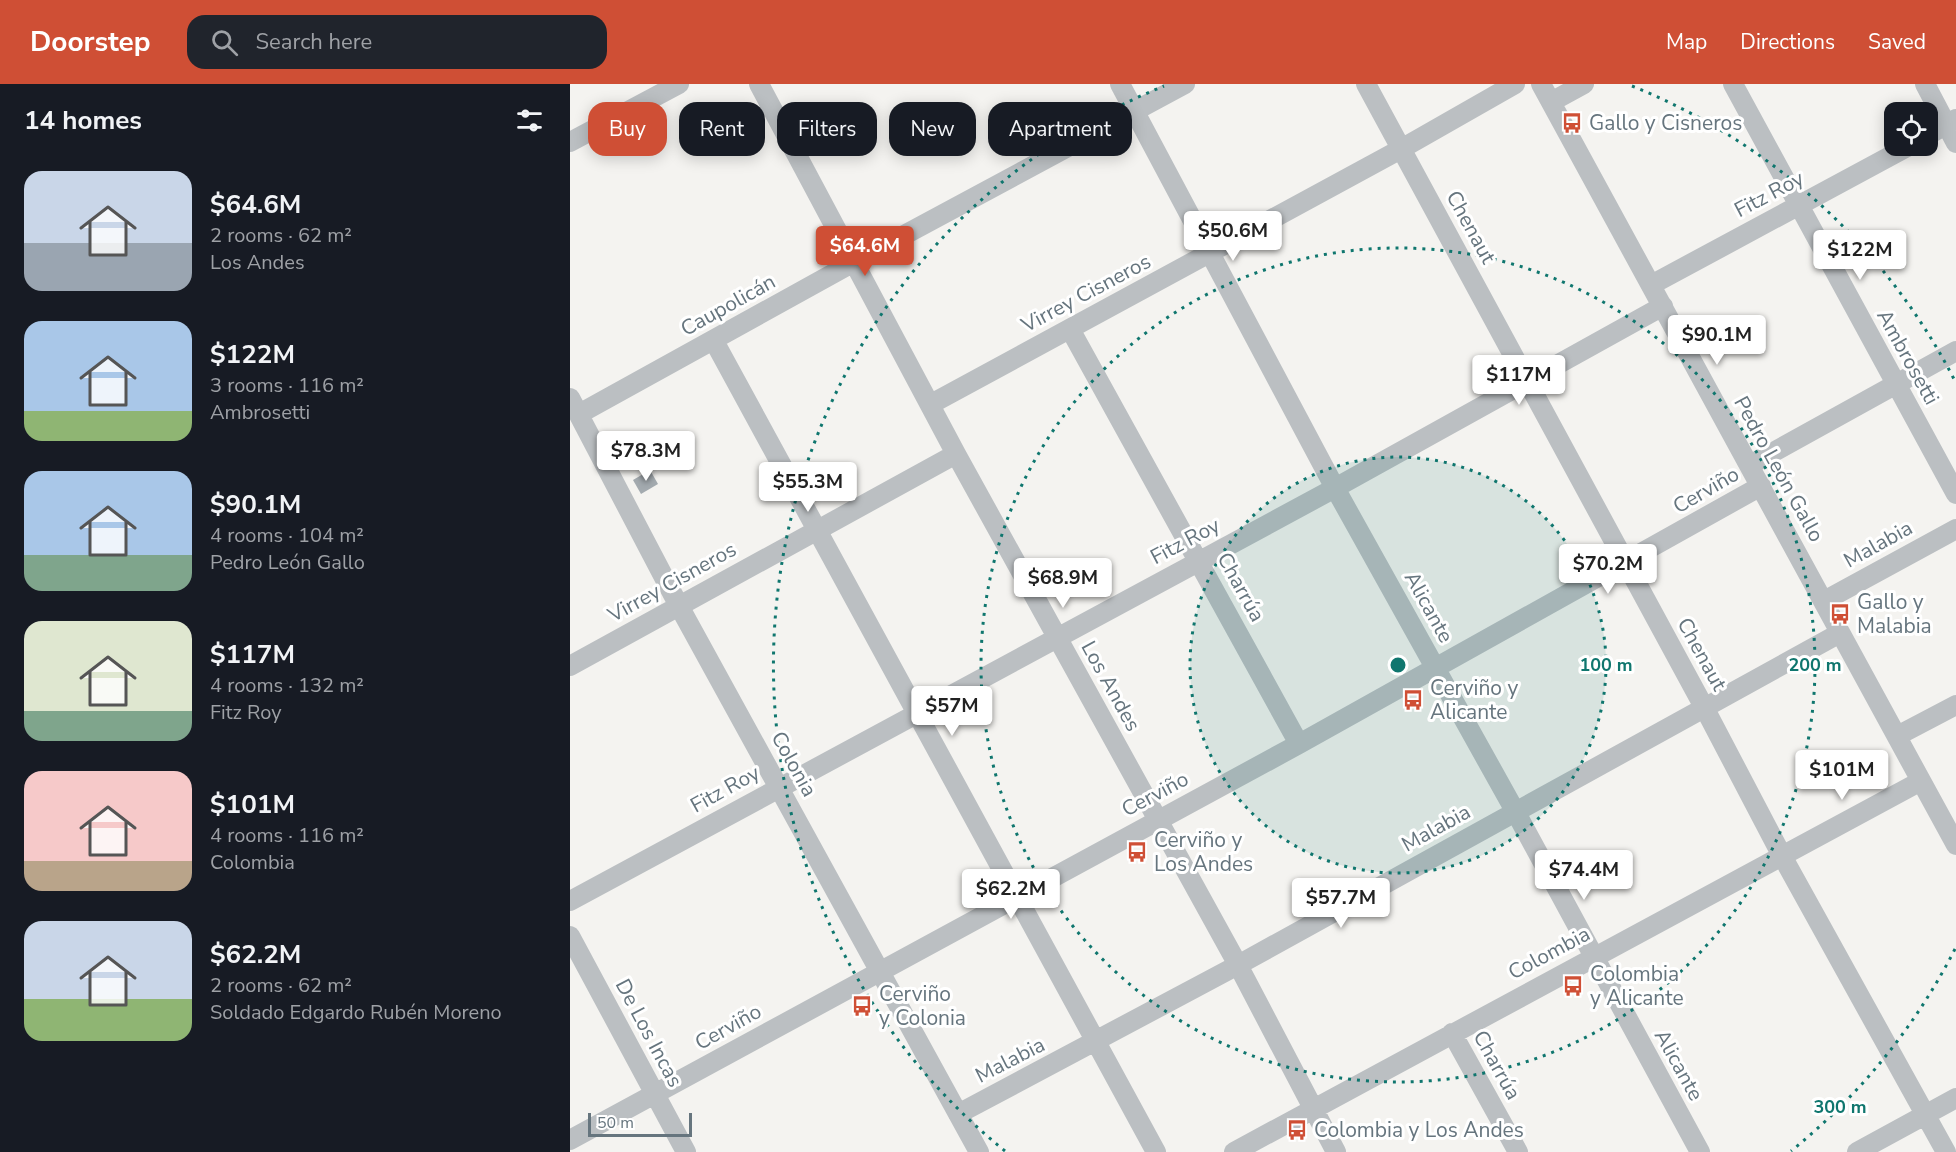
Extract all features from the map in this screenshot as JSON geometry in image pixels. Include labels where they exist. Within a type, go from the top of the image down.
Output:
[{"type":"street","points":[[570,142],[679,84]]},
{"type":"street","name":"Los Andes","points":[[759,84],[956,454],[1238,965],[1336,1152]]},
{"type":"street","name":"Alicante","points":[[1120,84],[1335,488],[1515,811],[1592,957],[1700,1152]]},
{"type":"street","name":"Caupolicán","points":[[575,406],[714,341],[854,262],[1185,84]]},
{"type":"street","name":"Chenaut","points":[[1366,84],[1706,710],[1781,854],[1946,1152]]},
{"type":"street","name":"Virrey Cisneros","points":[[931,404],[1211,254],[1515,84]]},
{"type":"street","name":"Pedro León Gallo","points":[[1541,84],[1956,845]]},
{"type":"street","points":[[1551,102],[1584,84]]},
{"type":"street","name":"Ambrosetti","points":[[1733,84],[1956,494]]},
{"type":"street","points":[[1925,84],[1951,122],[1956,143]]},
{"type":"street","name":"Fitz Roy","points":[[1651,285],[1891,156]]},
{"type":"street","name":"Fitz Roy","points":[[570,901],[1335,488],[1663,306]]},
{"type":"street","name":"Charrúa","points":[[1070,329],[1299,744]]},
{"type":"street","points":[[714,341],[819,529],[1156,1152]]},
{"type":"street","name":"Cerviño","points":[[1750,465],[1956,351]]},
{"type":"street","name":"Colonia","points":[[575,406],[678,606],[979,1152]]},
{"type":"street","name":"Virrey Cisneros","points":[[570,666],[956,454]]},
{"type":"street","name":"Cerviño","points":[[570,1140],[1299,744],[1761,486]]},
{"type":"street","name":"Malabia","points":[[1824,601],[1956,529]]},
{"type":"street","name":"Malabia","points":[[958,1114],[1095,1043],[1515,811],[1706,710],[1840,633]]},
{"type":"street","points":[[1897,736],[1956,705]]},
{"type":"street","name":"Colombia","points":[[1234,1152],[1781,854],[1921,781]]},
{"type":"street","name":"De Los Incas","points":[[570,936],[686,1152]]},
{"type":"street","name":"Charrúa","points":[[1452,1033],[1518,1152]]},
{"type":"street","points":[[1857,1152],[1956,1098]]},
{"type":"building","points":[[650,470],[658,484],[641,494],[633,480]]},
{"type":"place","name":"Gallo y Cisneros","points":[[1572,123]]},
{"type":"place","name":"Gallo y Malabia","points":[[1840,614]]},
{"type":"place","name":"Cerviño y Alicante","points":[[1413,700]]},
{"type":"place","name":"Cerviño y Los Andes","points":[[1137,852]]},
{"type":"place","name":"Colombia y Alicante","points":[[1573,986]]},
{"type":"place","name":"Cerviño y Colonia","points":[[862,1006]]},
{"type":"place","name":"Colombia y Los Andes","points":[[1297,1130]]}]
